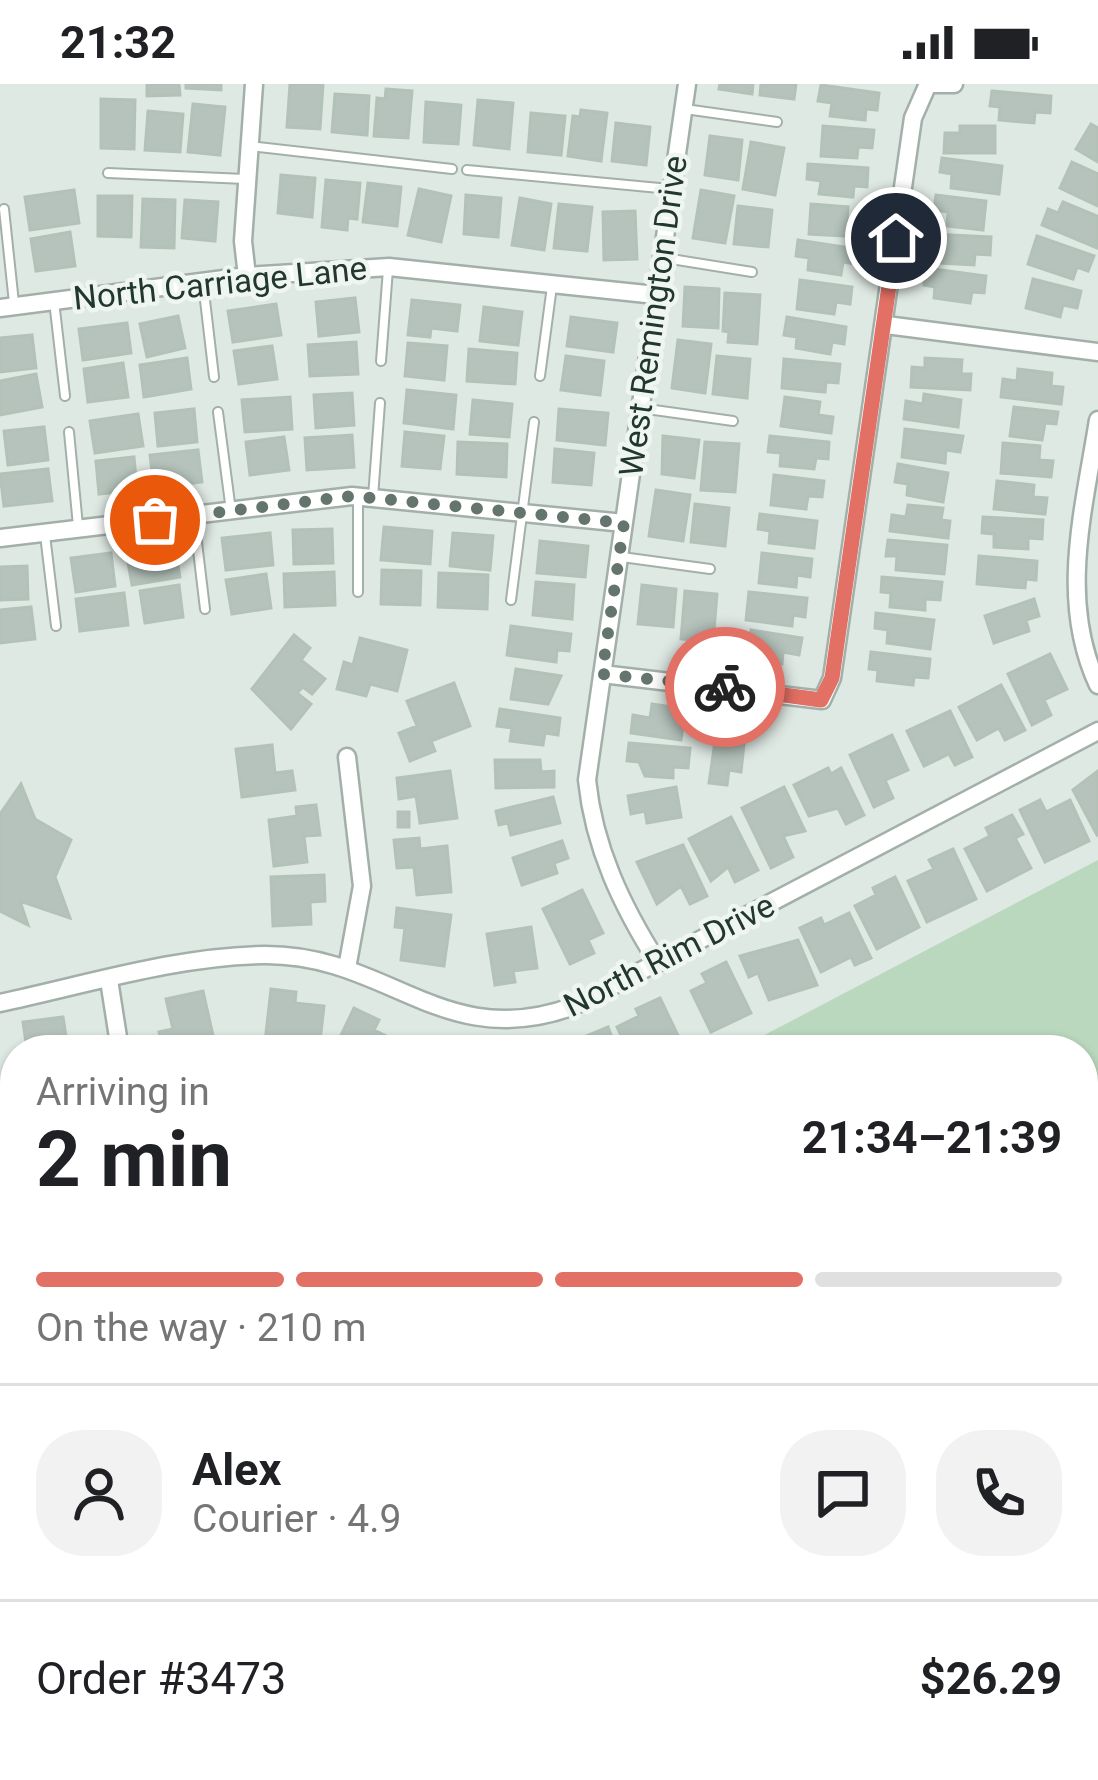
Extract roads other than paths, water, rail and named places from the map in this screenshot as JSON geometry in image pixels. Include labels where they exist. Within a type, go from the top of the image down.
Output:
[{"type":"street","points":[[247,276],[246,179],[254,84]]},
{"type":"street","name":"West Remington Drive","points":[[658,963],[625,908],[591,818],[587,780],[687,84]]},
{"type":"street","points":[[602,674],[821,700],[832,678],[913,118],[928,84],[954,84]]},
{"type":"street","name":"North Carriage Lane","points":[[7,306],[247,276],[388,267],[656,296]]},
{"type":"street","points":[[886,325],[1098,352]]},
{"type":"street","points":[[1098,420],[1074,596],[1083,653],[1098,685]]},
{"type":"street","points":[[0,538],[366,498],[624,523]]},
{"type":"street","name":"North Rim Drive","points":[[0,1003],[264,955],[347,968],[489,1023],[536,1020],[658,963],[1098,731]]},
{"type":"street","points":[[347,757],[362,886],[347,968]]},
{"type":"street","points":[[109,980],[118,1035]]},
{"type":"lane","points":[[683,109],[777,122]]},
{"type":"lane","points":[[248,146],[452,169]]},
{"type":"lane","points":[[467,170],[671,189]]},
{"type":"lane","points":[[108,173],[246,179]]},
{"type":"lane","points":[[4,209],[7,306]]},
{"type":"lane","points":[[661,257],[752,272]]},
{"type":"lane","points":[[382,361],[388,267]]},
{"type":"lane","points":[[203,282],[214,376]]},
{"type":"lane","points":[[540,376],[552,284]]},
{"type":"lane","points":[[54,299],[65,396]]},
{"type":"lane","points":[[358,592],[380,403]]},
{"type":"lane","points":[[640,408],[733,421]]},
{"type":"lane","points":[[218,412],[230,511]]},
{"type":"lane","points":[[511,600],[534,422]]},
{"type":"lane","points":[[68,432],[78,529]]},
{"type":"lane","points":[[194,515],[205,609]]},
{"type":"lane","points":[[45,533],[56,626]]},
{"type":"lane","points":[[619,556],[710,569]]}]
